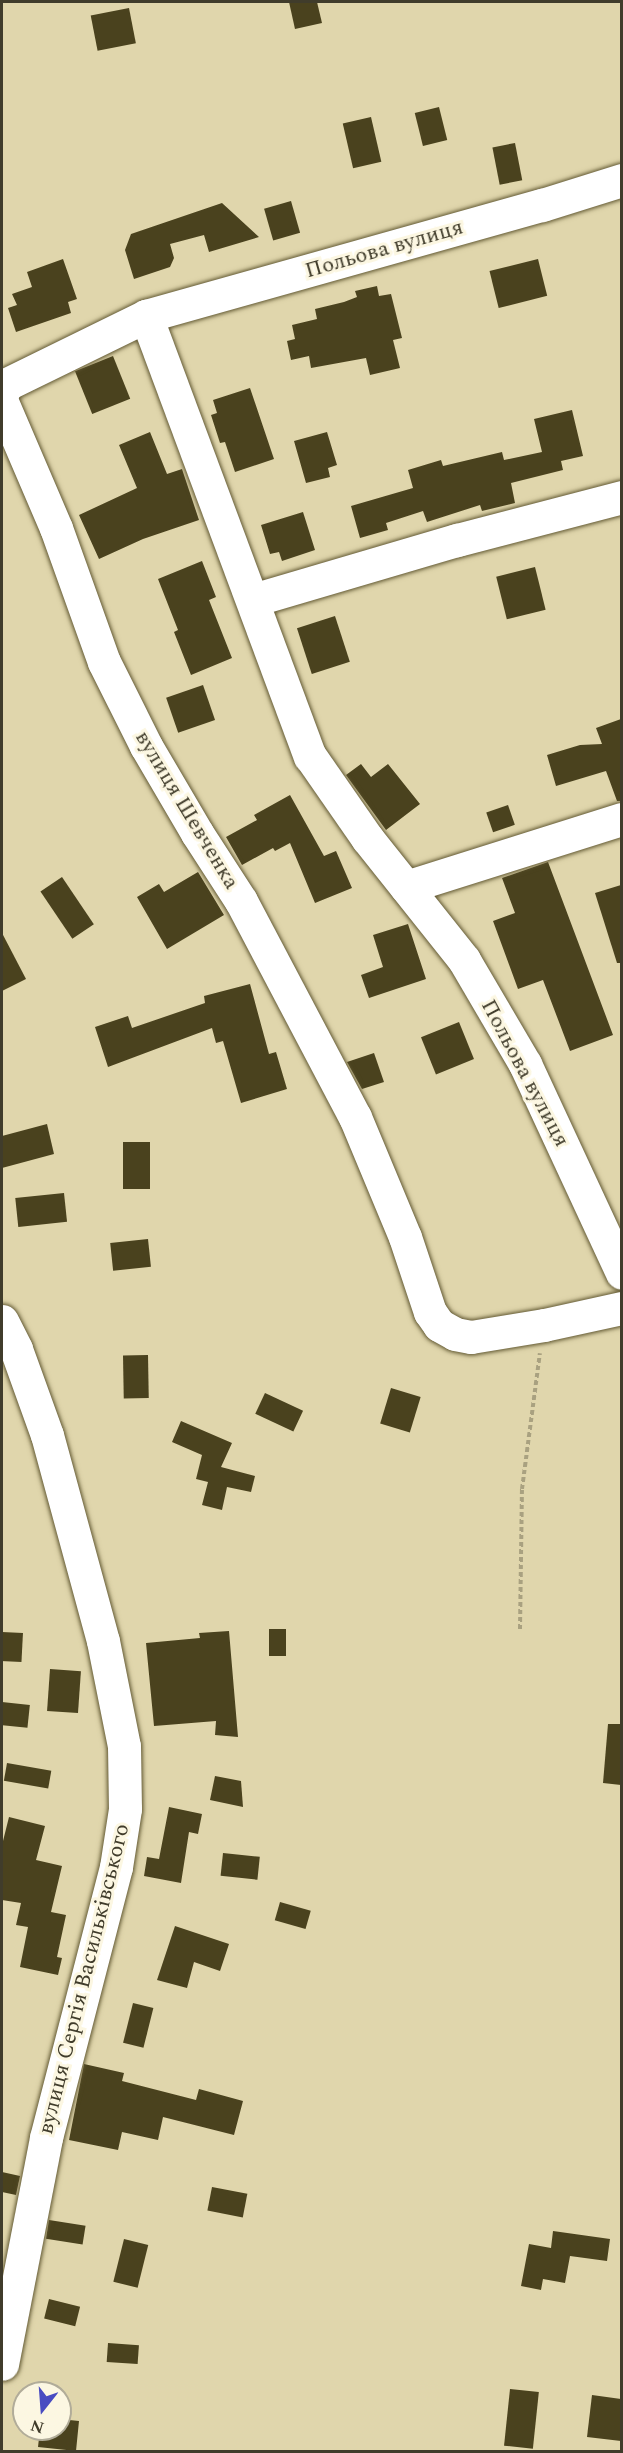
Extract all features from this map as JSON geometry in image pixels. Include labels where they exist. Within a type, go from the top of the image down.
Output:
[{"type":"street","name":"Польова вулиця","points":[[3,393],[146,316],[542,205],[621,180]]},
{"type":"street","name":"Польова вулиця","points":[[146,316],[310,756],[367,838],[464,960],[525,1064],[621,1273]]},
{"type":"street","name":"вулиця Шевченка","points":[[3,393],[56,528],[104,662],[146,746],[241,902],[355,1117],[393,1208],[430,1312],[439,1324],[455,1334],[471,1337],[544,1325],[621,1308]]},
{"type":"street","points":[[253,600],[457,540],[621,497]]},
{"type":"street","points":[[406,887],[621,819]]},
{"type":"street","name":"вулиця Сергія Васильківського","points":[[2,1321],[16,1349],[47,1435],[103,1641],[124,1746],[125,1809],[116,1867],[46,2138],[2,2364]]},
{"type":"path","points":[[520,1629],[522,1489],[544,1325]]},
{"type":"building","points":[[289,2],[317,2],[322,23],[295,29]]},
{"type":"building","points":[[129,8],[136,43],[98,51],[91,15]]},
{"type":"building","points":[[439,107],[447,140],[423,146],[415,113]]},
{"type":"building","points":[[371,117],[381,162],[353,168],[343,124]]},
{"type":"building","points":[[515,143],[522,180],[500,185],[492,147]]},
{"type":"building","points":[[291,201],[300,233],[273,240],[264,209]]},
{"type":"building","points":[[222,203],[259,237],[209,252],[204,235],[170,244],[174,258],[170,267],[134,279],[125,250],[131,234]]},
{"type":"building","points":[[63,259],[77,299],[68,302],[71,313],[16,332],[8,308],[17,305],[12,294],[32,287],[27,272]]},
{"type":"building","points":[[538,259],[547,296],[499,308],[489,271]]},
{"type":"building","points":[[377,286],[379,296],[391,294],[402,338],[393,340],[400,368],[370,375],[366,358],[311,368],[309,356],[291,360],[287,341],[295,339],[292,325],[317,319],[315,309],[344,302],[357,297],[355,291]]},
{"type":"building","points":[[113,356],[130,399],[92,414],[75,371]]},
{"type":"building","points":[[250,388],[274,459],[235,472],[225,442],[220,443],[211,415],[217,413],[213,400]]},
{"type":"building","points":[[572,410],[583,456],[561,461],[563,470],[511,483],[515,503],[482,511],[480,505],[427,522],[423,511],[386,523],[388,530],[360,538],[351,506],[413,488],[408,470],[441,460],[443,466],[502,452],[504,460],[542,452],[534,419]]},
{"type":"building","points":[[150,432],[167,474],[182,469],[199,520],[143,539],[99,559],[79,515],[137,488],[119,445]]},
{"type":"building","points":[[327,432],[337,465],[328,468],[330,477],[306,483],[294,441]]},
{"type":"building","points":[[303,512],[315,550],[282,561],[279,552],[270,554],[261,525]]},
{"type":"building","points":[[202,561],[216,597],[209,600],[232,658],[191,675],[174,632],[178,630],[158,579]]},
{"type":"building","points":[[535,567],[546,610],[507,619],[496,577]]},
{"type":"building","points":[[335,616],[350,662],[312,674],[297,628]]},
{"type":"building","points":[[203,685],[215,720],[178,733],[166,698]]},
{"type":"building","points":[[621,719],[621,801],[617,801],[606,771],[556,786],[547,755],[580,745],[602,744],[596,728]]},
{"type":"building","points":[[361,764],[371,777],[388,764],[420,804],[386,830],[346,775]]},
{"type":"building","points":[[290,795],[324,856],[336,851],[352,888],[315,903],[290,843],[275,851],[273,848],[242,865],[226,837],[257,820],[254,815]]},
{"type":"building","points":[[508,805],[515,825],[493,832],[486,812]]},
{"type":"building","points":[[548,862],[613,1035],[570,1051],[543,980],[518,989],[493,921],[515,913],[502,878]]},
{"type":"building","points":[[198,872],[224,915],[167,949],[137,897],[159,884],[164,892]]},
{"type":"building","points":[[62,877],[94,924],[72,939],[40,892]]},
{"type":"building","points":[[621,885],[621,963],[617,963],[595,893]]},
{"type":"building","points":[[408,924],[426,979],[369,998],[361,975],[383,967],[373,935]]},
{"type":"building","points":[[2,933],[26,979],[2,991]]},
{"type":"building","points":[[250,984],[269,1054],[276,1052],[287,1089],[241,1103],[223,1041],[216,1043],[212,1028],[108,1067],[95,1027],[128,1016],[132,1028],[205,1003],[204,996]]},
{"type":"building","points":[[459,1022],[474,1059],[436,1074],[421,1037]]},
{"type":"building","points":[[374,1053],[384,1082],[362,1089],[347,1062]]},
{"type":"building","points":[[47,1124],[54,1154],[2,1168],[2,1136]]},
{"type":"building","points":[[123,1142],[150,1142],[150,1189],[123,1189]]},
{"type":"building","points":[[64,1193],[67,1222],[18,1227],[15,1198]]},
{"type":"building","points":[[148,1239],[151,1267],[113,1271],[110,1243]]},
{"type":"building","points":[[123,1355],[148,1355],[149,1398],[124,1398]]},
{"type":"building","points":[[391,1388],[421,1397],[410,1432],[380,1423]]},
{"type":"building","points":[[265,1393],[303,1411],[293,1432],[255,1414]]},
{"type":"building","points":[[181,1421],[232,1443],[221,1467],[255,1476],[251,1492],[227,1487],[222,1510],[202,1505],[208,1482],[196,1479],[202,1455],[172,1442]]},
{"type":"building","points":[[269,1629],[286,1629],[286,1656],[269,1656]]},
{"type":"building","points":[[229,1631],[238,1737],[215,1735],[216,1721],[154,1726],[146,1643],[200,1638],[199,1633]]},
{"type":"building","points":[[2,1632],[23,1633],[21,1662],[2,1661]]},
{"type":"building","points":[[50,1669],[81,1671],[78,1713],[47,1711]]},
{"type":"building","points":[[2,1702],[30,1705],[27,1728],[2,1725]]},
{"type":"building","points":[[608,1724],[621,1724],[621,1785],[603,1783]]},
{"type":"building","points":[[7,1763],[51,1771],[48,1789],[4,1781]]},
{"type":"building","points":[[215,1776],[241,1781],[243,1807],[210,1800]]},
{"type":"building","points":[[169,1807],[202,1814],[198,1834],[189,1832],[181,1883],[144,1876],[147,1857],[159,1859]]},
{"type":"building","points":[[9,1817],[45,1826],[36,1860],[62,1866],[51,1912],[66,1915],[57,1957],[62,1958],[58,1975],[20,1967],[28,1927],[16,1925],[21,1903],[2,1900],[2,1845]]},
{"type":"building","points":[[223,1853],[260,1857],[257,1880],[221,1876]]},
{"type":"building","points":[[280,1902],[311,1911],[306,1929],[275,1920]]},
{"type":"building","points":[[175,1926],[229,1944],[220,1971],[194,1962],[187,1988],[157,1980]]},
{"type":"building","points":[[133,2003],[153,2008],[143,2048],[123,2043]]},
{"type":"building","points":[[84,2064],[124,2073],[122,2081],[196,2100],[199,2089],[243,2101],[234,2135],[163,2117],[158,2140],[122,2132],[118,2150],[69,2140]]},
{"type":"building","points":[[2,2172],[20,2176],[16,2195],[2,2192]]},
{"type":"building","points":[[212,2187],[247,2194],[243,2217],[207,2211]]},
{"type":"building","points":[[49,2220],[86,2226],[83,2245],[46,2239]]},
{"type":"building","points":[[553,2231],[610,2239],[607,2261],[570,2256],[565,2283],[543,2279],[541,2290],[521,2286],[529,2244],[551,2248]]},
{"type":"building","points":[[124,2239],[148,2245],[138,2288],[113,2282]]},
{"type":"building","points":[[49,2299],[80,2307],[75,2326],[44,2318]]},
{"type":"building","points":[[108,2343],[139,2345],[138,2364],[107,2362]]},
{"type":"building","points":[[510,2389],[539,2392],[533,2449],[504,2446]]},
{"type":"building","points":[[592,2395],[621,2399],[621,2441],[587,2437]]},
{"type":"building","points":[[72,2420],[79,2421],[76,2451],[38,2447],[39,2441],[72,2441]]}]
